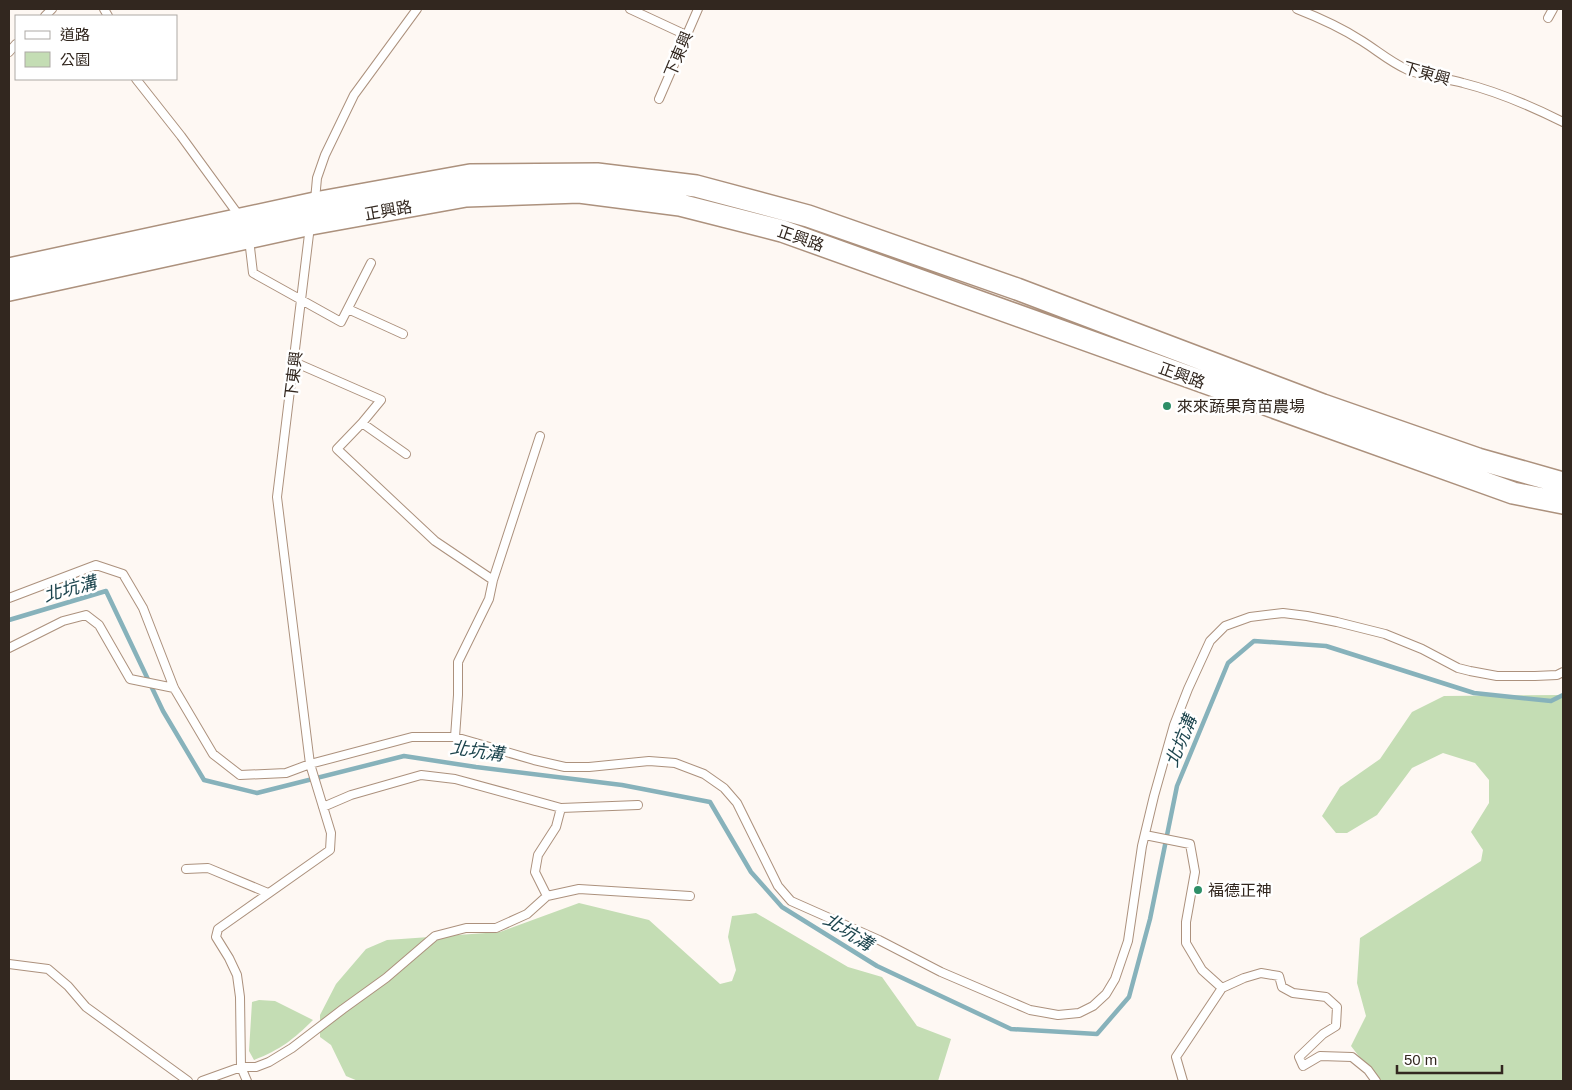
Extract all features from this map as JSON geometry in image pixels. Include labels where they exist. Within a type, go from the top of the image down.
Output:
[{"type":"main road","name":"正興路","points":[[9,270],[313,214],[470,175],[597,174],[696,186],[808,216],[1017,289],[1322,404],[1478,459],[1563,483]]},
{"type":"main road","name":"正興路","points":[[313,214],[466,196],[579,192],[680,204],[782,231],[1513,493],[1563,503]]},
{"type":"main road","name":"正興路","points":[[9,290],[245,228]]},
{"type":"lane","name":"下東興","points":[[268,892],[330,850],[331,833],[311,766],[277,497],[317,178],[325,155],[354,95],[417,9]]},
{"type":"lane","points":[[630,9],[686,35]]},
{"type":"lane","name":"下東興","points":[[659,99],[698,9]]},
{"type":"lane","name":"下東興","points":[[1297,9],[1344,30],[1364,42],[1384,58],[1408,70],[1503,95],[1563,122]]},
{"type":"lane","points":[[1548,18],[1553,9]]},
{"type":"lane","points":[[137,80],[181,136],[245,228],[253,272],[341,322],[371,262]]},
{"type":"lane","points":[[348,309],[403,334]]},
{"type":"lane","points":[[294,362],[381,400],[337,449],[435,541],[493,580]]},
{"type":"lane","points":[[362,423],[406,454]]},
{"type":"lane","points":[[455,737],[458,662],[489,599],[493,580],[540,436]]},
{"type":"lane","points":[[9,598],[96,565],[123,574],[143,608],[174,688],[213,754],[240,775],[286,773],[412,737],[455,737],[565,767],[588,768],[649,761],[676,763],[704,774],[724,788],[737,803],[778,886],[791,901],[879,940],[941,972],[1030,1010],[1058,1015],[1078,1013],[1093,1006],[1106,994],[1115,979],[1128,941],[1145,835],[1174,725],[1210,641],[1225,626],[1250,616],[1283,613],[1337,622],[1385,634],[1422,649],[1458,668],[1497,676],[1557,675],[1563,672]]},
{"type":"lane","points":[[9,648],[63,621],[86,615],[99,624],[130,679],[174,688]]},
{"type":"lane","points":[[323,807],[351,795],[421,775],[456,779],[561,808],[638,804]]},
{"type":"lane","points":[[547,896],[535,872],[538,855],[556,827],[561,808]]},
{"type":"lane","points":[[1145,835],[1190,844],[1195,872],[1186,922],[1186,943],[1202,970],[1222,988]]},
{"type":"lane","points":[[186,870],[208,868],[268,892]]},
{"type":"lane","points":[[202,1081],[241,1068],[256,1067],[269,1062],[292,1048],[386,978],[435,936],[466,928],[496,928],[527,914],[547,896],[579,889],[690,896]]},
{"type":"lane","points":[[247,1081],[241,1068],[240,997],[237,975],[216,937],[218,929],[268,892]]},
{"type":"lane","points":[[9,964],[48,969],[68,986],[86,1007],[188,1081]]},
{"type":"lane","points":[[1183,1081],[1176,1057],[1222,988],[1244,978],[1262,973],[1279,976],[1282,987],[1293,993],[1326,997],[1337,1007],[1336,1026],[1323,1034],[1299,1057],[1303,1066],[1320,1056],[1352,1057],[1368,1070],[1376,1081]]},
{"type":"green space","points":[[1563,695],[1563,1081],[1378,1081],[1351,1046],[1366,1016],[1357,983],[1360,938],[1481,861],[1483,850],[1471,832],[1489,803],[1489,780],[1475,763],[1443,753],[1412,768],[1377,815],[1347,833],[1336,833],[1322,816],[1340,787],[1380,759],[1412,712],[1444,696]]},
{"type":"green space","points":[[579,903],[649,920],[720,984],[732,981],[736,970],[728,937],[732,916],[756,913],[848,967],[882,977],[917,1026],[951,1039],[938,1081],[358,1081],[346,1076],[331,1045],[320,1037],[320,1015],[336,984],[366,949],[387,940],[500,932]]},
{"type":"green space","points":[[259,1000],[275,1001],[313,1020],[286,1043],[254,1060],[249,1051],[252,1002]]},
{"type":"waterway","name":"北坑溝","points":[[9,620],[106,591],[163,711],[204,780],[257,793],[404,756],[622,785],[710,802],[751,872],[782,907],[877,966],[1011,1029],[1097,1034],[1129,997],[1150,919],[1177,786],[1228,663],[1254,641],[1326,646],[1474,693],[1551,701],[1563,695]]},
{"type":"place","name":"來來蔬果育苗農場","points":[[1167,406]]},
{"type":"place","name":"福德正神","points":[[1198,890]]}]
